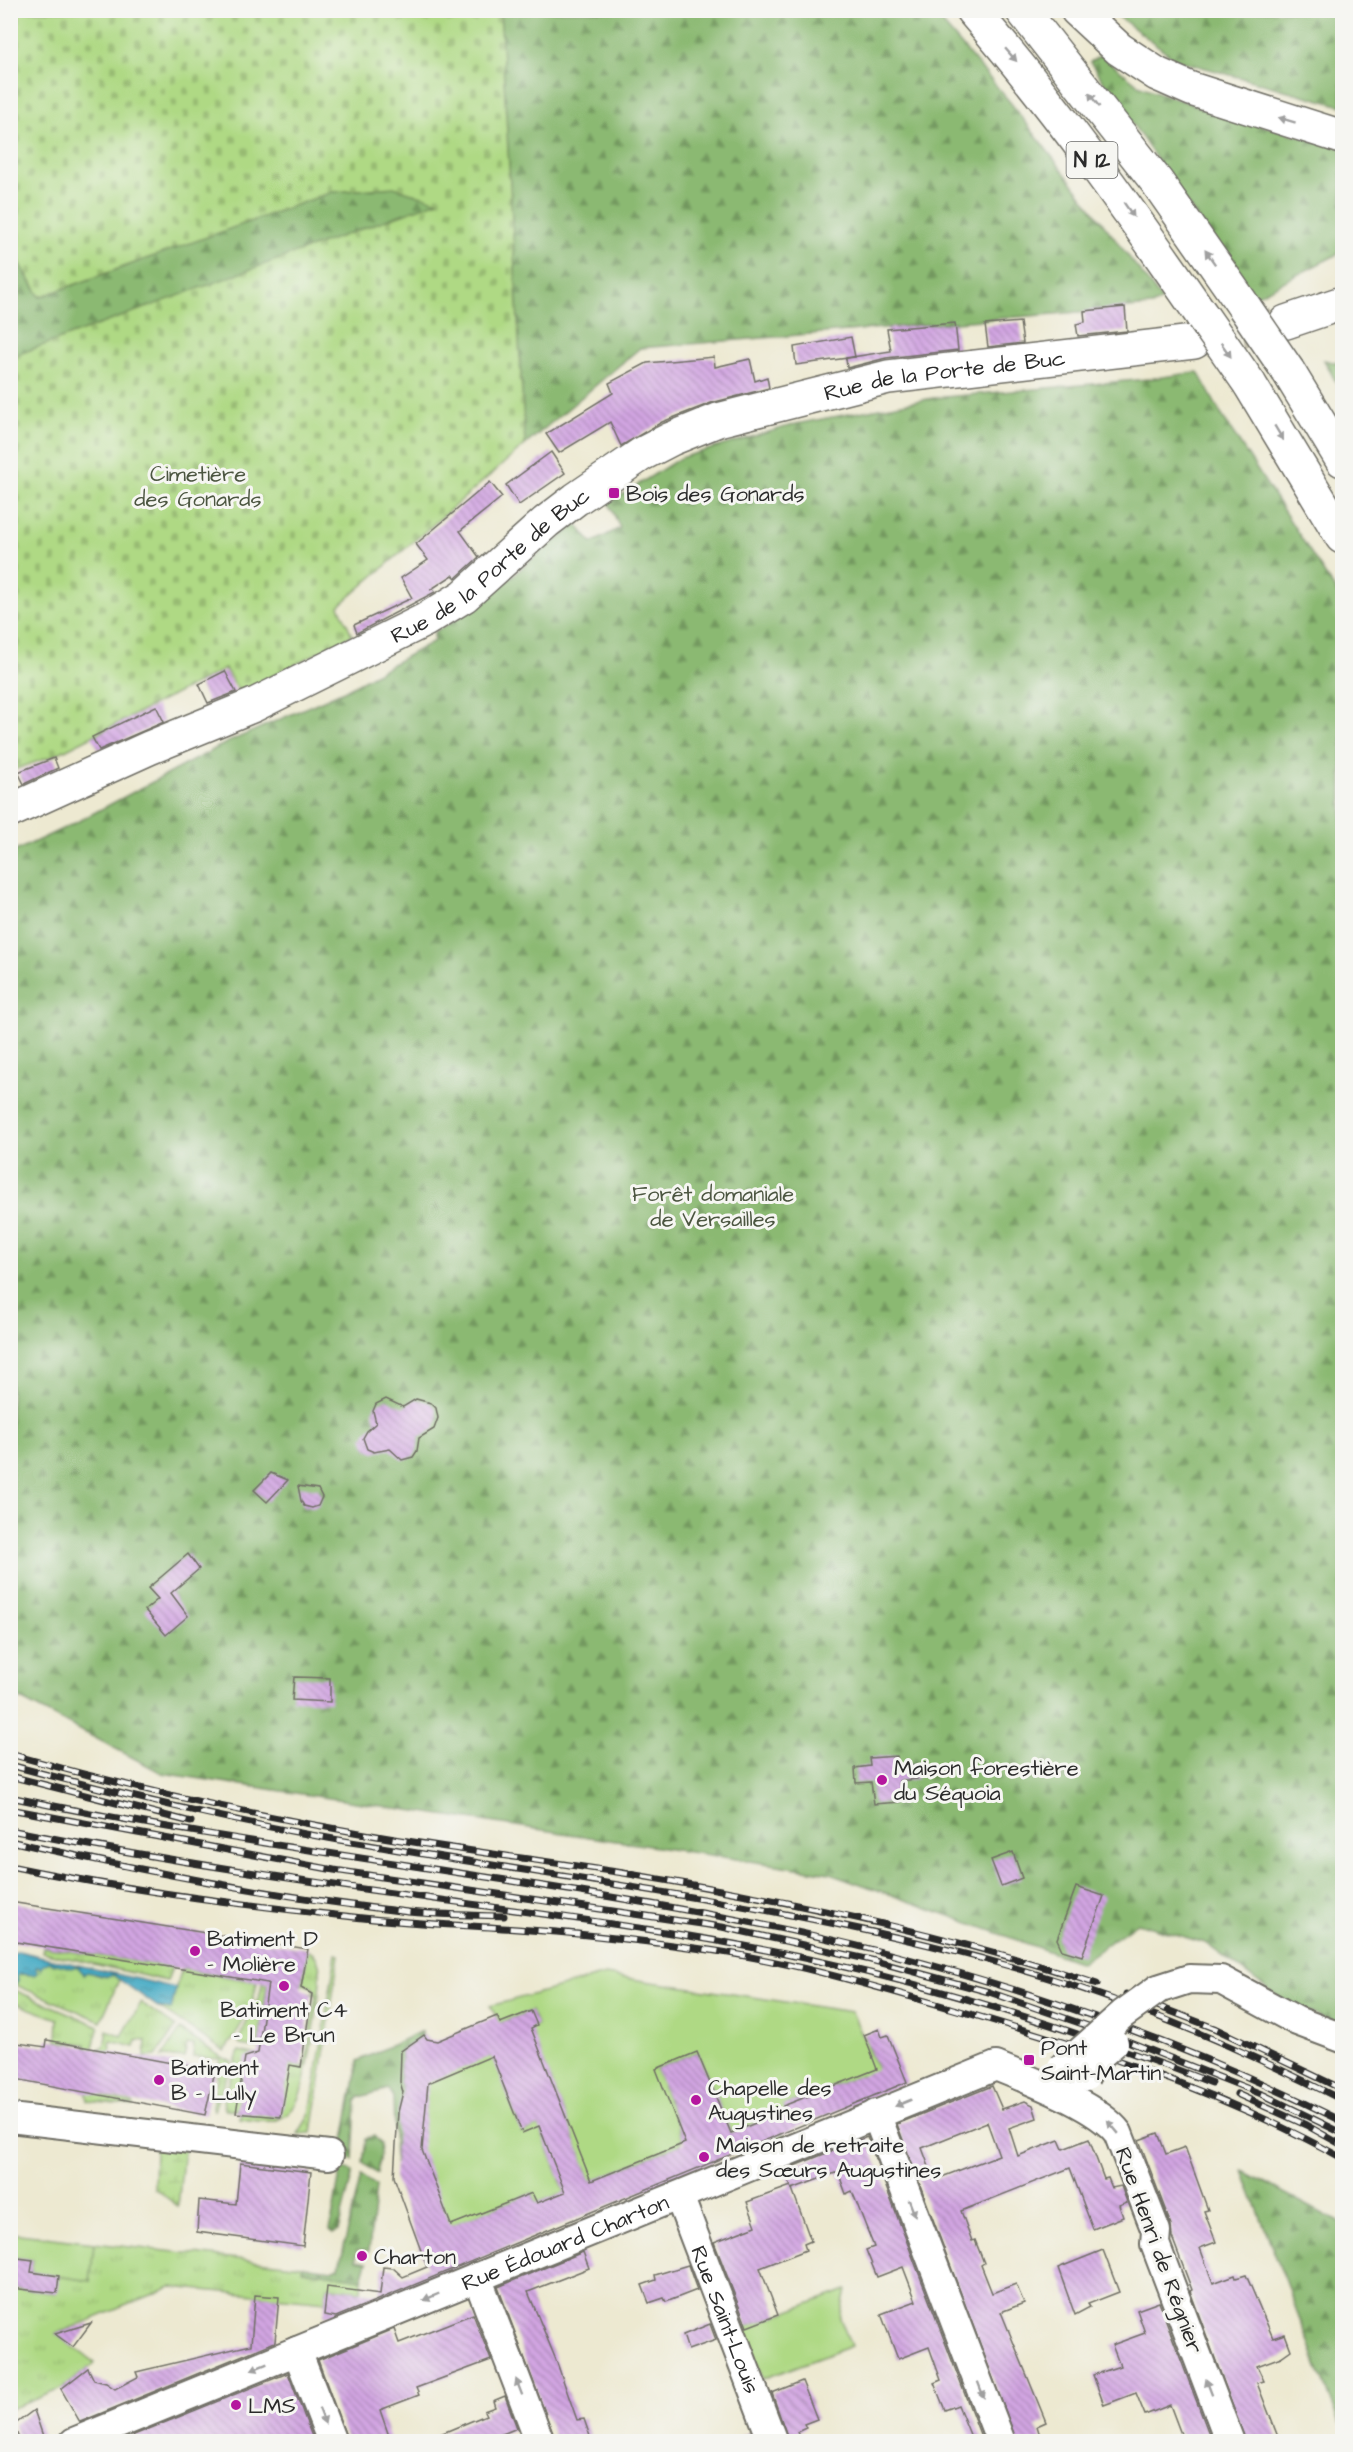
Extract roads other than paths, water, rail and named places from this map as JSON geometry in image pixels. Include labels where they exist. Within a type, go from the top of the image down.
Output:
[{"type":"main road","name":"N 12","points":[[972,10],[1022,68],[1107,180],[1199,329],[1249,383],[1342,537]]},
{"type":"main road","name":"N 12","points":[[1022,10],[1157,182],[1288,371],[1342,460]]},
{"type":"main road","points":[[1077,10],[1119,49],[1157,74],[1191,89],[1342,137]]},
{"type":"main road","points":[[1286,322],[1342,303]]},
{"type":"main road","name":"Rue de la Porte de Buc","points":[[10,811],[149,748],[254,705],[425,620],[464,596],[546,522],[576,499],[642,454],[671,439],[718,420],[888,377],[1199,329]]},
{"type":"street","points":[[1059,2079],[1123,2014],[1164,1995],[1189,1979],[1221,1980],[1297,2021],[1342,2038]]},
{"type":"street","name":"Rue Édouard Charton","points":[[74,2442],[103,2436],[297,2351],[996,2066],[1059,2079]]},
{"type":"street","name":"Rue Henri de Régnier","points":[[1059,2079],[1084,2087],[1090,2110],[1112,2123],[1118,2133],[1156,2231],[1155,2244],[1230,2442]]},
{"type":"street","points":[[876,2114],[1001,2442]]},
{"type":"street","points":[[10,2118],[328,2156]]},
{"type":"street","name":"Rue Saint-Louis","points":[[679,2196],[773,2442]]},
{"type":"street","points":[[477,2277],[540,2442]]},
{"type":"street","points":[[297,2351],[332,2442]]},
{"type":"water","points":[[18,1951],[176,1988],[171,2010],[158,2007],[113,1975],[108,1977],[87,1972],[84,1974],[77,1966],[72,1968],[49,1962],[43,1965],[41,1970],[40,1967],[36,1967],[37,1973],[34,1975],[20,1974],[17,1976],[18,1981],[11,1988],[11,1955]]},
{"type":"tunnel","points":[[1194,342],[1286,322]]},
{"type":"railway","points":[[10,1754],[138,1787],[311,1824],[424,1844],[635,1875],[869,1920],[984,1950],[1097,1984]]},
{"type":"railway","points":[[10,1765],[168,1805],[288,1831],[755,1908],[925,1944],[1009,1966],[1137,2008],[1261,2060],[1342,2100]]},
{"type":"railway","points":[[10,1776],[191,1822]]},
{"type":"railway","points":[[10,1797],[195,1832],[661,1906],[830,1939],[980,1979],[1055,2003],[1201,2057],[1342,2121]]},
{"type":"railway","points":[[10,1809],[334,1870],[722,1927],[871,1960],[989,1992],[1097,2029],[1264,2095],[1342,2133]]},
{"type":"railway","points":[[10,1830],[208,1866],[652,1930],[799,1957],[904,1982],[1008,2011],[1111,2045],[1212,2083]]},
{"type":"railway","points":[[10,1841],[159,1873],[308,1899],[408,1912],[504,1916]]},
{"type":"railway","points":[[10,1866],[135,1889],[261,1906],[388,1920],[606,1937],[727,1953],[792,1965],[1001,2023],[1151,2072],[1248,2111],[1342,2158]]},
{"type":"railway","points":[[1126,1994],[1214,2028],[1342,2089]]},
{"type":"railway","points":[[1237,2094],[1306,2125],[1342,2145]]},
{"type":"place","name":"Bois des Gonards","points":[[614,493]]},
{"type":"place","name":"Maison forestière du Séquoia","points":[[882,1780]]},
{"type":"place","name":"Batiment D - Molière","points":[[195,1951]]},
{"type":"place","name":"Batiment C4 - Le Brun","points":[[284,1986]]},
{"type":"place","name":"Pont Saint-Martin","points":[[1029,2060]]},
{"type":"place","name":"Batiment B - Lully","points":[[159,2080]]},
{"type":"place","name":"Chapelle des Augustines","points":[[696,2100]]},
{"type":"place","name":"Maison de retraite des Sœurs Augustines","points":[[704,2157]]},
{"type":"place","name":"Charton","points":[[362,2256]]},
{"type":"place","name":"LMS","points":[[236,2405]]},
{"type":"park label","name":"Cimetière des Gonards","points":[[198,486]]},
{"type":"park label","name":"Forêt domaniale de Versailles","points":[[713,1206]]}]
